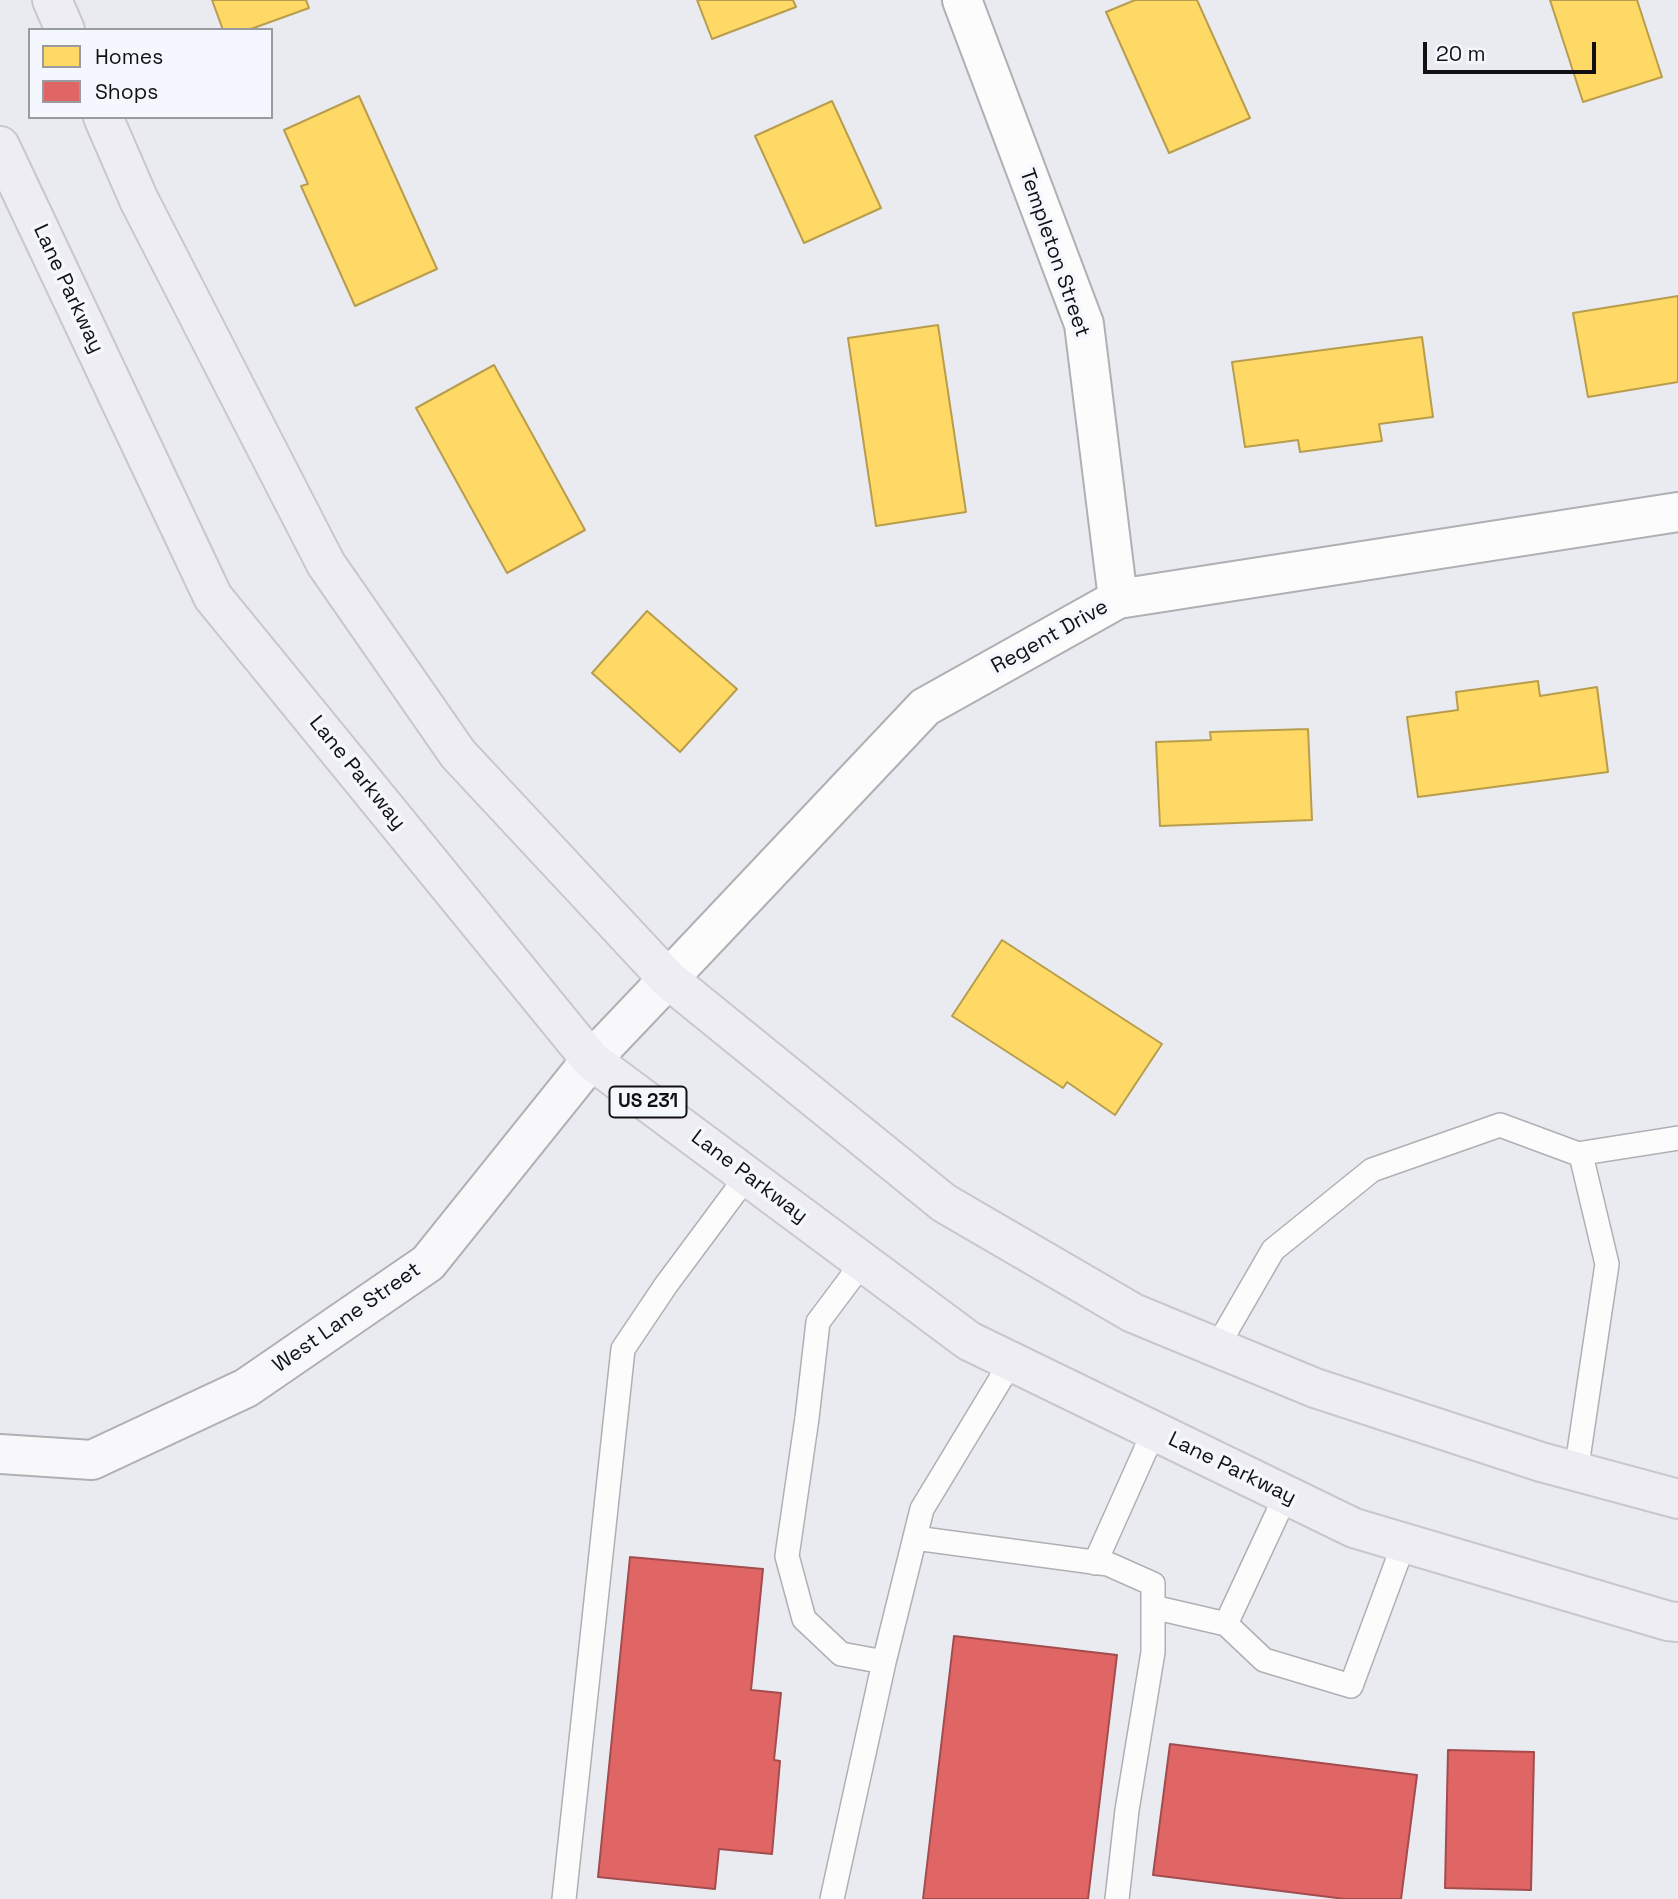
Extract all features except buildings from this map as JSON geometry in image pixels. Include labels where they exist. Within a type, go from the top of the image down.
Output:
[{"type":"highway","points":[[52,0],[64,28]]},
{"type":"highway","points":[[104,119],[139,200],[326,564],[458,754],[668,979],[944,1203],[1133,1313],[1315,1388],[1541,1462],[1678,1499]]},
{"type":"highway","name":"Lane Parkway","points":[[0,146],[213,597],[591,1059],[969,1341],[1354,1528],[1678,1622]]},
{"type":"street","name":"Templeton Street","points":[[962,0],[1084,324],[1118,598]]},
{"type":"street","name":"Regent Drive","points":[[668,979],[925,707],[1118,598],[1678,512]]},
{"type":"street","name":"West Lane Street","points":[[0,1454],[92,1460],[246,1388],[428,1263],[591,1059],[668,979]]},
{"type":"lane","points":[[1217,1347],[1273,1250],[1372,1170],[1500,1125],[1581,1155],[1607,1264],[1576,1472]]},
{"type":"lane","points":[[1577,1154],[1678,1138]]},
{"type":"lane","points":[[564,1899],[623,1349],[666,1285],[747,1176]]},
{"type":"lane","points":[[863,1262],[818,1322],[787,1556],[804,1619],[841,1654],[884,1662]]},
{"type":"lane","points":[[832,1899],[884,1662],[922,1509],[1011,1362]]},
{"type":"lane","points":[[1095,1563],[1154,1431]]},
{"type":"lane","points":[[1226,1624],[1286,1495]]},
{"type":"lane","points":[[915,1538],[1108,1564],[1153,1584],[1153,1652],[1127,1810],[1117,1899]]},
{"type":"lane","points":[[1153,1606],[1226,1624],[1264,1660],[1350,1686],[1404,1543]]}]
